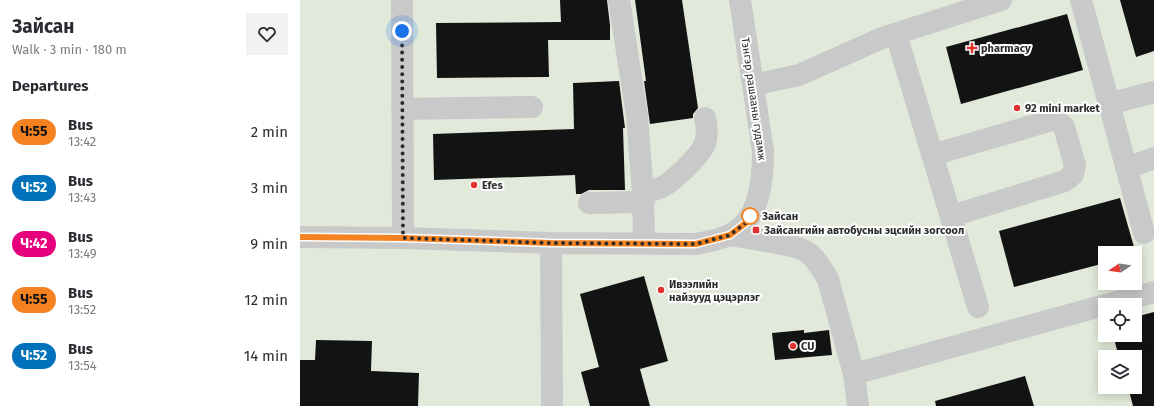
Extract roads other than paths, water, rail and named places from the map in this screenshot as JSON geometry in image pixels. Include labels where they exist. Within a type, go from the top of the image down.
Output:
[{"type":"street","points":[[402,0],[403,238]]},
{"type":"street","points":[[619,0],[637,116],[644,198],[644,243]]},
{"type":"street","name":"Тэнгэр рашааны гудамж","points":[[300,237],[403,238],[551,243],[696,244],[730,235],[747,222],[756,206],[763,170],[764,151],[752,85],[740,0]]},
{"type":"street","points":[[752,85],[800,75],[882,38],[1001,0]]},
{"type":"street","points":[[1081,0],[1144,233]]},
{"type":"street","points":[[896,34],[978,308]]},
{"type":"street","points":[[1109,104],[1154,92]]},
{"type":"street","points":[[402,109],[532,107]]},
{"type":"street","points":[[589,203],[644,198],[673,181],[704,145],[707,129],[705,118]]},
{"type":"street","points":[[932,155],[1052,120],[1061,122],[1066,135],[1075,165],[1073,174],[1065,181],[951,216]]},
{"type":"street","points":[[1126,168],[1154,158]]},
{"type":"street","points":[[730,235],[806,251],[820,266],[828,279],[854,374],[858,406]]},
{"type":"street","points":[[551,243],[552,406]]},
{"type":"street","points":[[1132,298],[1154,292]]},
{"type":"street","points":[[854,374],[1098,307]]},
{"type":"place","name":"pharmacy","points":[[972,48]]},
{"type":"place","name":"92 mini market","points":[[1017,108]]},
{"type":"place","name":"Efes","points":[[474,185]]},
{"type":"place","name":"Зайсан","points":[[750,216]]},
{"type":"place","name":"Зайсангийн автобусны эцсийн зогсоол","points":[[756,230]]},
{"type":"place","name":"Ивээлийн найзууд цэцэрлэг","points":[[661,290]]},
{"type":"place","name":"CU","points":[[793,346]]}]
